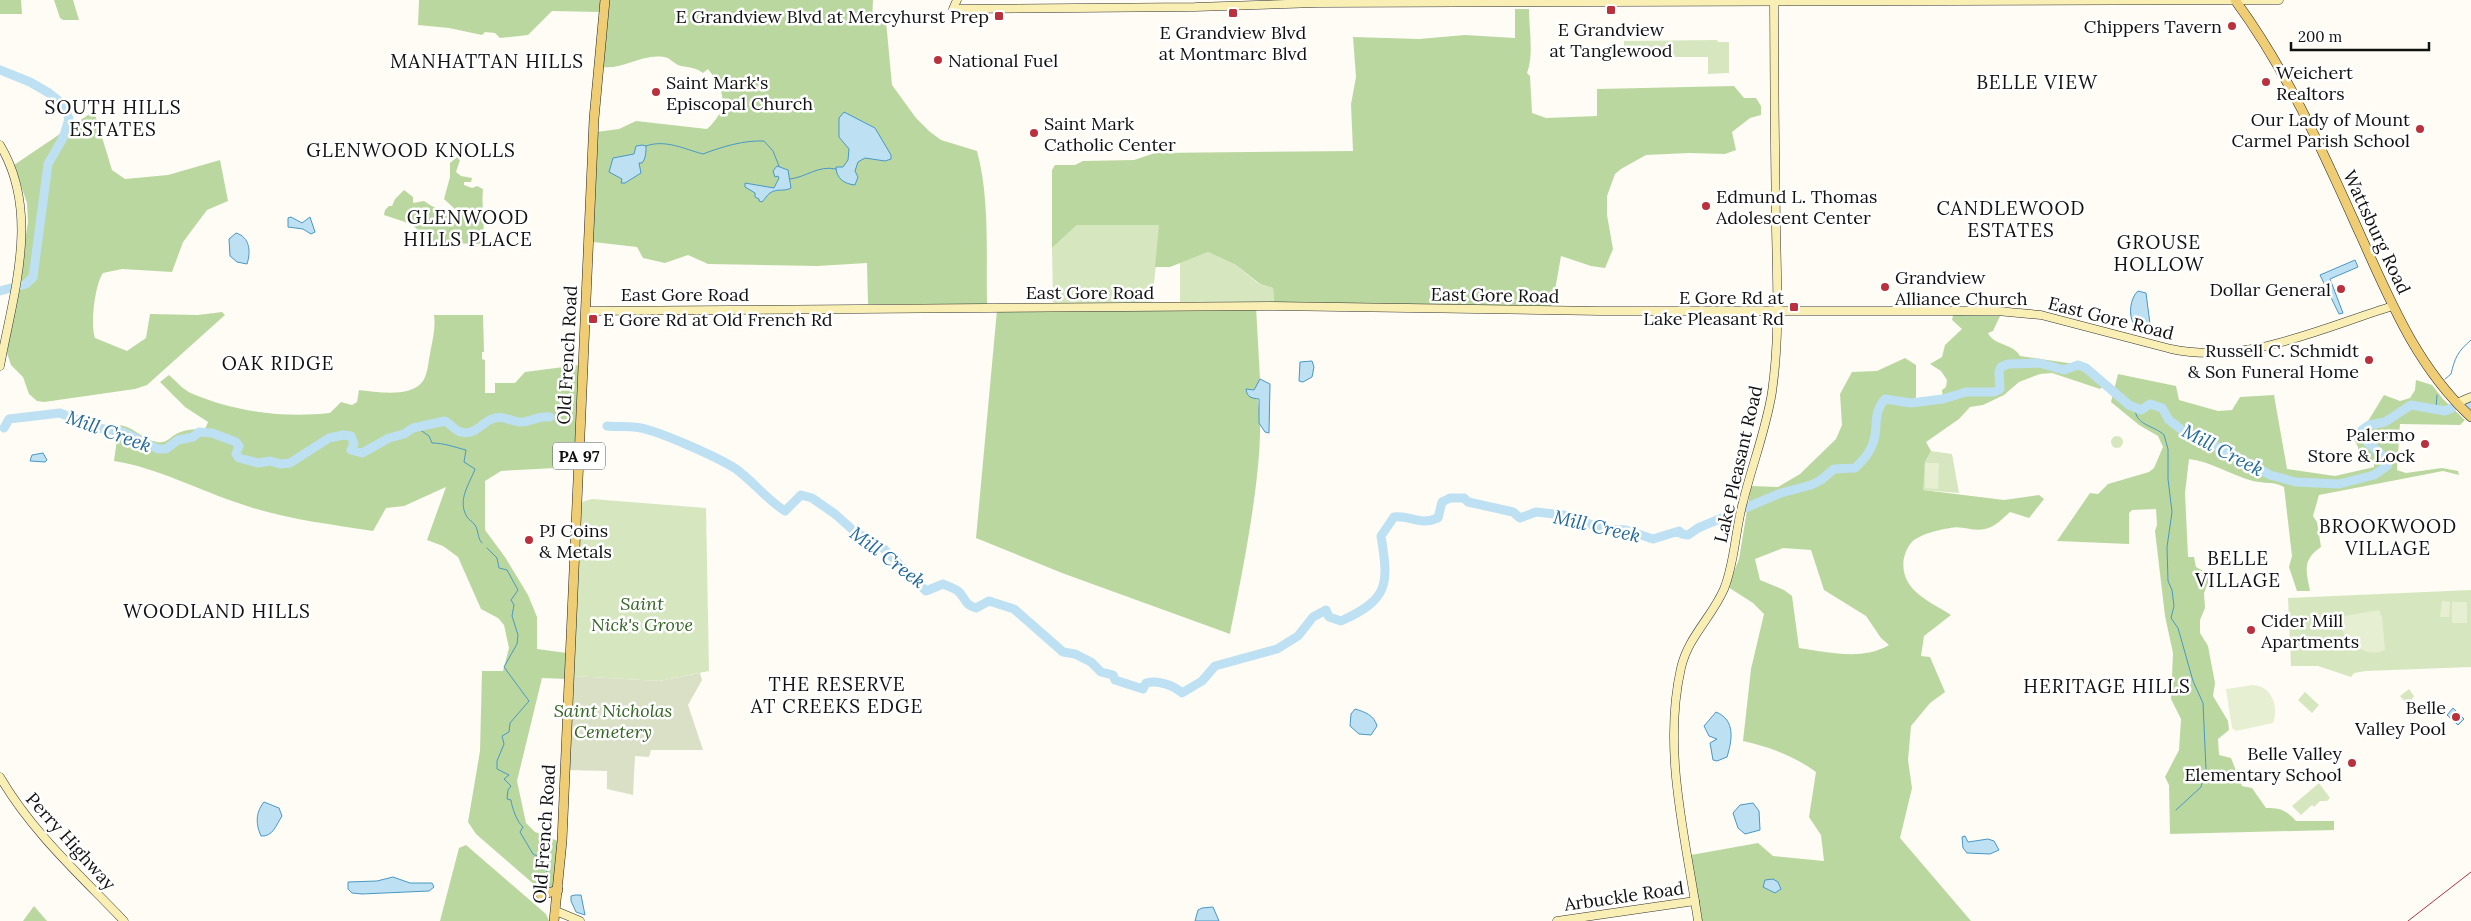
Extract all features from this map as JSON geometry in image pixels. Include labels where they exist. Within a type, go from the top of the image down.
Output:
[{"type":"main road","name":"Old French Road","points":[[554,921],[562,841],[594,119],[605,0]]},
{"type":"main road","name":"Wattsburg Road","points":[[2235,0],[2266,43],[2295,94],[2393,306],[2422,361],[2456,403],[2471,417]]},
{"type":"main road","points":[[540,895],[558,890]]},
{"type":"street","points":[[953,4],[1195,7],[1317,3],[2279,0]]},
{"type":"street","name":"Lake Pleasant Road","points":[[1698,921],[1679,802],[1674,740],[1676,706],[1684,656],[1725,586],[1742,505],[1769,408],[1776,355],[1778,311],[1774,1]]},
{"type":"street","points":[[0,145],[17,184],[22,208],[22,237],[16,281],[0,366]]},
{"type":"street","name":"East Gore Road","points":[[586,311],[1272,306],[1600,311],[2018,313],[2041,315],[2183,351],[2219,354],[2264,347],[2393,306]]},
{"type":"street","points":[[2456,403],[2471,397]]},
{"type":"street","name":"Perry Highway","points":[[0,777],[15,802],[37,829],[124,921]]},
{"type":"street","name":"Arbuckle Road","points":[[1557,921],[1695,901]]},
{"type":"street","points":[[556,911],[580,921]]},
{"type":"green space","points":[[0,0],[21,0],[22,14],[0,14]]},
{"type":"green space","points":[[54,0],[73,0],[79,20],[63,20],[60,18]]},
{"type":"green space","points":[[419,0],[601,0],[599,12],[552,11],[528,35],[500,38],[495,33],[485,32],[482,35],[449,28],[418,25]]},
{"type":"green space","points":[[608,0],[873,0],[872,21],[886,21],[892,85],[916,118],[929,131],[941,140],[977,151],[986,207],[987,304],[868,304],[867,263],[817,266],[708,264],[688,255],[665,263],[643,258],[637,247],[593,242],[596,132],[619,129],[636,121],[707,129],[714,122],[722,107],[719,85],[708,69],[703,73],[693,68],[678,65],[668,58],[659,56],[618,66],[602,67]]},
{"type":"green space","points":[[1515,9],[1529,9],[1531,50],[1527,73],[1530,76],[1532,113],[1546,118],[1597,116],[1597,89],[1734,86],[1744,98],[1756,98],[1761,106],[1761,115],[1750,118],[1732,132],[1736,150],[1725,154],[1646,155],[1615,174],[1607,196],[1607,215],[1613,249],[1605,268],[1591,266],[1561,256],[1552,307],[1274,302],[1273,288],[1260,284],[1236,265],[1208,252],[1170,267],[1155,267],[1159,225],[1077,225],[1052,248],[1052,170],[1055,165],[1075,165],[1083,161],[1134,160],[1155,153],[1353,151],[1351,104],[1356,77],[1353,37],[1419,39],[1465,35],[1515,38]]},
{"type":"green space","points":[[1717,40],[1718,42],[1729,42],[1729,73],[1708,74],[1708,57],[1624,57],[1624,41]]},
{"type":"green space","points":[[94,111],[112,170],[125,179],[168,175],[220,160],[228,201],[207,210],[183,242],[172,272],[122,269],[103,273],[100,278],[94,305],[93,324],[95,338],[127,351],[146,338],[150,314],[198,315],[222,312],[225,315],[147,385],[135,389],[44,402],[37,401],[29,394],[23,377],[11,365],[7,353],[28,222],[27,203],[14,165]]},
{"type":"green space","points":[[457,157],[460,160],[456,172],[461,176],[472,178],[471,182],[464,182],[464,185],[472,188],[477,186],[483,189],[484,230],[482,244],[431,241],[411,224],[384,215],[385,210],[392,206],[395,199],[404,190],[413,197],[413,203],[424,201],[450,216],[454,215],[456,210],[444,199],[450,177],[450,163]]},
{"type":"green space","points":[[1077,225],[1160,225],[1152,303],[1053,304],[1052,248]]},
{"type":"green space","points":[[1208,252],[1236,265],[1259,284],[1273,288],[1274,302],[1180,303],[1180,262]]},
{"type":"green space","points":[[1256,307],[1260,379],[1259,384],[1254,390],[1259,409],[1258,471],[1247,546],[1230,634],[1062,573],[976,538],[997,310]]},
{"type":"green space","points":[[434,315],[483,315],[484,352],[482,352],[482,359],[485,360],[485,393],[495,393],[495,383],[515,383],[525,372],[579,365],[574,467],[501,471],[485,481],[485,530],[505,557],[528,595],[537,617],[537,649],[567,653],[567,679],[542,678],[517,781],[526,823],[535,832],[558,841],[555,884],[552,889],[544,893],[476,834],[468,822],[480,751],[482,671],[503,671],[509,648],[504,625],[498,618],[481,609],[458,557],[443,546],[427,540],[446,487],[404,506],[386,508],[373,531],[273,514],[162,474],[114,461],[119,425],[129,428],[147,439],[160,442],[166,441],[181,432],[192,429],[205,429],[208,422],[185,407],[160,382],[169,375],[186,391],[209,400],[243,409],[278,414],[330,413],[341,402],[352,405],[357,402],[359,390],[393,393],[410,390],[418,386],[426,375],[434,335]]},
{"type":"green space","points":[[1953,315],[2000,316],[1993,331],[1988,333],[1995,340],[2013,349],[2020,356],[2075,364],[2086,368],[2106,386],[2106,389],[2102,387],[2100,389],[2052,373],[2040,374],[2019,382],[2004,395],[1983,405],[1970,407],[1959,419],[1926,442],[1931,451],[1925,462],[1923,490],[2004,500],[2039,495],[2044,499],[2029,518],[2010,512],[1989,528],[1976,530],[1954,527],[1935,531],[1911,543],[1905,554],[1903,566],[1909,584],[1926,600],[1951,615],[1924,636],[1921,656],[1930,657],[1945,692],[1930,703],[1911,726],[1908,760],[1912,788],[1900,838],[1971,921],[1701,921],[1691,855],[1758,843],[1773,856],[1824,861],[1821,835],[1809,817],[1816,772],[1799,761],[1781,753],[1743,741],[1751,669],[1764,614],[1753,603],[1728,587],[1739,559],[1751,486],[1778,487],[1800,474],[1836,439],[1842,425],[1840,394],[1852,372],[1877,371],[1905,358],[1916,365],[1916,402],[1943,399],[1942,390],[1946,387],[1947,380],[1941,371],[1930,364],[1942,357],[1945,345],[1962,329],[1952,320]],"holes":[[[1783,548],[1811,550],[1824,590],[1866,616],[1881,638],[1889,645],[1879,650],[1856,654],[1799,648],[1792,596],[1784,590],[1760,580],[1755,559]]]},
{"type":"green space","points":[[2118,374],[2176,386],[2179,400],[2218,411],[2232,410],[2240,397],[2274,395],[2287,469],[2335,476],[2374,467],[2374,461],[2359,458],[2358,447],[2351,433],[2365,426],[2384,395],[2400,401],[2410,398],[2415,390],[2416,380],[2432,385],[2443,399],[2465,420],[2460,425],[2400,424],[2397,470],[2406,473],[2442,468],[2458,471],[2459,475],[2443,471],[2319,495],[2313,516],[2317,522],[2321,547],[2308,561],[2307,577],[2310,591],[2297,591],[2289,567],[2292,556],[2284,487],[2253,481],[2206,463],[2189,459],[2185,493],[2188,557],[2194,557],[2196,567],[2205,572],[2209,580],[2204,593],[2205,608],[2200,620],[2200,633],[2208,646],[2215,683],[2213,696],[2228,721],[2229,730],[2218,739],[2219,755],[2231,758],[2242,786],[2252,788],[2266,808],[2283,810],[2296,821],[2334,821],[2334,830],[2170,834],[2169,785],[2165,777],[2179,750],[2181,719],[2171,699],[2173,653],[2165,616],[2155,531],[2157,525],[2156,509],[2132,510],[2129,513],[2129,544],[2057,541],[2090,493],[2098,494],[2108,484],[2149,472],[2154,468],[2163,447],[2158,436],[2139,425],[2111,402]]},
{"type":"green space","points":[[2119,436],[2122,437],[2122,447],[2115,448],[2112,447],[2111,440],[2112,437]]},
{"type":"green space","points":[[1931,451],[1952,454],[1959,493],[1922,490],[1925,462]]},
{"type":"green space","points":[[1925,463],[1939,463],[1938,489],[1925,488]]},
{"type":"green space","name":"Saint Nick's Grove","points":[[592,499],[706,508],[709,671],[659,681],[573,676],[581,502]]},
{"type":"green space","points":[[2471,590],[2471,667],[2366,671],[2354,673],[2351,677],[2318,666],[2291,666],[2288,598]]},
{"type":"green space","points":[[2442,601],[2450,602],[2449,617],[2440,617]]},
{"type":"green space","points":[[2452,602],[2467,602],[2467,623],[2452,623]]},
{"type":"green space","points":[[2379,610],[2382,617],[2385,650],[2369,652],[2354,645],[2348,639],[2338,617]]},
{"type":"green space","name":"Saint Nicholas Cemetery","points":[[700,673],[702,680],[688,705],[703,750],[651,750],[649,757],[635,756],[633,795],[607,789],[607,771],[568,770],[573,676],[659,681]]},
{"type":"green space","points":[[2253,685],[2265,689],[2272,698],[2275,710],[2273,723],[2236,731],[2232,728],[2226,689]]},
{"type":"green space","points":[[2409,689],[2414,696],[2408,705],[2400,696]]},
{"type":"green space","points":[[2305,692],[2319,705],[2312,713],[2298,700]]},
{"type":"green space","points":[[2319,783],[2330,798],[2327,801],[2320,801],[2314,807],[2312,805],[2301,815],[2292,806]]},
{"type":"green space","points":[[466,845],[546,914],[549,921],[440,921],[459,848]]},
{"type":"green space","points":[[34,906],[47,921],[23,921]]},
{"type":"water","points":[[844,112],[875,128],[891,155],[891,159],[885,161],[865,158],[858,162],[855,171],[858,177],[855,185],[841,180],[836,171],[836,167],[843,167],[848,160],[849,149],[839,137],[839,118]]},
{"type":"water","points":[[636,146],[646,146],[646,153],[642,163],[639,163],[641,173],[625,183],[621,183],[622,179],[609,172],[613,158],[634,154]]},
{"type":"water","points":[[777,166],[788,170],[791,188],[773,192],[762,202],[759,201],[755,197],[755,193],[745,187],[745,183],[774,188],[779,178],[778,176],[775,177],[773,171]]},
{"type":"water","points":[[291,217],[302,223],[310,217],[315,232],[311,234],[303,229],[288,227],[288,218]]},
{"type":"water","points":[[236,233],[247,241],[249,255],[247,264],[237,262],[230,256],[229,239]]},
{"type":"water","points":[[2355,260],[2358,267],[2330,279],[2343,313],[2339,314],[2320,275]]},
{"type":"water","points":[[2138,291],[2146,293],[2150,324],[2146,327],[2134,324],[2132,321],[2132,302]]},
{"type":"water","points":[[1312,361],[1314,367],[1312,377],[1303,382],[1299,381],[1300,362]]},
{"type":"water","points":[[1260,379],[1270,384],[1269,433],[1265,432],[1259,423],[1259,399],[1249,396],[1246,389],[1254,390]]},
{"type":"water","points":[[43,453],[47,460],[45,462],[30,461],[32,455]]},
{"type":"water","name":"Belle Valley Pool","points":[[2453,708],[2464,719],[2458,725],[2447,715]]},
{"type":"water","points":[[1355,709],[1366,713],[1374,719],[1377,726],[1371,735],[1359,734],[1350,726],[1351,714]]},
{"type":"water","points":[[1716,712],[1727,720],[1731,732],[1727,757],[1717,761],[1713,760],[1710,743],[1717,739],[1709,736],[1704,726]]},
{"type":"water","points":[[264,802],[279,808],[282,816],[276,827],[268,835],[261,836],[257,819],[259,810]]},
{"type":"water","points":[[1753,803],[1759,811],[1760,830],[1745,834],[1738,828],[1733,813],[1740,805]]},
{"type":"water","points":[[1965,836],[1968,842],[1988,839],[1994,841],[1999,850],[1990,854],[1967,853],[1963,848],[1962,837]]},
{"type":"water","points":[[393,877],[410,883],[432,883],[434,887],[429,891],[362,894],[352,893],[348,889],[348,882],[377,881]]},
{"type":"water","points":[[1773,879],[1778,882],[1781,889],[1775,893],[1763,887],[1765,880]]},
{"type":"water","points":[[581,895],[585,915],[576,912],[571,901],[571,896]]},
{"type":"water","points":[[1213,907],[1219,921],[1195,921],[1198,910]]},
{"type":"waterway","name":"Mill Creek","points":[[0,70],[30,82],[49,93],[64,105],[69,119],[63,138],[48,164],[33,277],[26,284],[0,291]]},
{"type":"waterway","points":[[646,146],[667,144],[703,154],[733,144],[764,141],[773,151],[779,166]]},
{"type":"waterway","points":[[790,179],[818,170],[836,169]]},
{"type":"waterway","name":"Mill Creek","points":[[2445,379],[2451,374],[2455,359],[2471,340]]},
{"type":"waterway","name":"Mill Creek","points":[[607,426],[631,427],[656,432],[702,451],[736,469],[785,511],[801,495],[812,498],[835,514],[854,531],[883,548],[926,591],[943,584],[958,591],[972,607],[976,608],[989,601],[1014,609],[1063,652],[1075,654],[1091,662],[1101,672],[1113,675],[1115,680],[1143,689],[1146,683],[1160,683],[1182,693],[1202,681],[1215,666],[1277,649],[1298,636],[1313,617],[1326,610],[1329,617],[1341,621],[1369,605],[1382,589],[1385,579],[1381,536],[1394,517],[1405,517],[1420,521],[1431,520],[1438,518],[1442,502],[1450,498],[1464,498],[1468,502],[1513,512],[1520,518],[1536,512],[1564,515],[1604,529],[1626,530],[1653,539],[1679,531],[1682,534],[1688,535],[1698,528],[1781,493],[1811,485],[1821,480],[1834,469],[1855,468],[1871,448],[1874,440],[1877,414],[1885,399],[1911,403],[1943,399],[1966,392],[1994,392],[2000,389],[1999,372],[2001,367],[2008,364],[2039,363],[2064,370],[2078,365],[2086,368],[2129,405],[2141,410],[2150,404],[2162,408],[2169,420],[2191,437],[2223,449],[2270,475],[2296,482],[2339,484],[2374,475],[2387,466],[2389,461],[2368,443],[2362,430],[2369,425],[2385,422],[2411,405],[2445,411],[2452,408]]},
{"type":"waterway","name":"Mill Creek","points":[[2436,409],[2437,395]]},
{"type":"waterway","points":[[2135,408],[2136,414],[2142,422],[2164,435],[2168,449],[2168,479],[2172,512],[2167,547],[2168,581],[2172,590],[2174,606],[2171,618],[2178,628],[2193,681],[2203,703],[2206,769],[2201,787],[2176,810]]},
{"type":"waterway","name":"Mill Creek","points":[[4,428],[9,419],[60,413],[98,428],[123,432],[158,449],[166,449],[178,440],[193,437],[199,432],[212,433],[236,442],[239,446],[236,454],[239,458],[258,463],[270,461],[280,464],[290,463],[329,438],[343,435],[351,436],[354,444],[351,450],[362,453],[389,438],[404,434],[413,428],[445,421],[457,430],[466,433],[474,431],[488,421],[500,417],[523,422],[550,417]]},
{"type":"waterway","points":[[416,427],[429,436],[432,443],[445,444],[466,450],[464,462],[475,469],[465,493],[464,511],[475,525],[482,543]]},
{"type":"waterway","points":[[487,548],[497,558],[499,568],[507,570],[518,590],[511,600],[514,605],[512,616],[518,635],[517,644],[504,667],[529,701],[510,723],[509,732],[502,736],[504,744],[497,761],[497,769],[509,775],[504,779],[511,786],[508,790],[507,799],[511,800],[515,815],[523,827],[520,832],[533,854],[545,860],[547,868],[546,885]]},
{"type":"railway","points":[[2408,921],[2471,872]]},
{"type":"place","name":"E Grandview at Tanglewood","points":[[1611,10]]},
{"type":"place","name":"E Grandview Blvd at Montmarc Blvd","points":[[1233,13]]},
{"type":"place","name":"E Grandview Blvd at Mercyhurst Prep","points":[[999,16]]},
{"type":"place","name":"Chippers Tavern","points":[[2232,26]]},
{"type":"place","name":"National Fuel","points":[[938,60]]},
{"type":"place","name":"Weichert Realtors","points":[[2266,82]]},
{"type":"place","name":"Saint Mark's Episcopal Church","points":[[656,92]]},
{"type":"place","name":"Our Lady of Mount Carmel Parish School","points":[[2420,129]]},
{"type":"place","name":"Saint Mark Catholic Center","points":[[1034,133]]},
{"type":"place","name":"Edmund L. Thomas Adolescent Center","points":[[1706,206]]},
{"type":"place","name":"Grandview Alliance Church","points":[[1885,287]]},
{"type":"place","name":"Dollar General","points":[[2341,289]]},
{"type":"place","name":"E Gore Rd at Lake Pleasant Rd","points":[[1794,307]]},
{"type":"place","name":"E Gore Rd at Old French Rd","points":[[593,319]]},
{"type":"place","name":"Russell C. Schmidt & Son Funeral Home","points":[[2369,360]]},
{"type":"place","name":"Palermo Store & Lock","points":[[2425,444]]},
{"type":"place","name":"PJ Coins & Metals","points":[[529,540]]},
{"type":"place","name":"Cider Mill Apartments","points":[[2251,630]]},
{"type":"place","name":"Belle Valley Pool","points":[[2456,717]]},
{"type":"place","name":"Belle Valley Elementary School","points":[[2352,763]]},
{"type":"district","name":"MANHATTAN HILLS","points":[[487,61]]},
{"type":"district","name":"BELLE VIEW","points":[[2037,82]]},
{"type":"district","name":"SOUTH HILLS ESTATES","points":[[113,118]]},
{"type":"district","name":"GLENWOOD KNOLLS","points":[[411,150]]},
{"type":"district","name":"CANDLEWOOD ESTATES","points":[[2011,219]]},
{"type":"district","name":"GLENWOOD HILLS PLACE","points":[[468,228]]},
{"type":"district","name":"GROUSE HOLLOW","points":[[2159,253]]},
{"type":"district","name":"OAK RIDGE","points":[[278,363]]},
{"type":"district","name":"BROOKWOOD VILLAGE","points":[[2388,537]]},
{"type":"district","name":"BELLE VILLAGE","points":[[2238,569]]},
{"type":"district","name":"WOODLAND HILLS","points":[[217,611]]},
{"type":"district","name":"HERITAGE HILLS","points":[[2107,686]]},
{"type":"district","name":"THE RESERVE AT CREEKS EDGE","points":[[837,695]]}]
